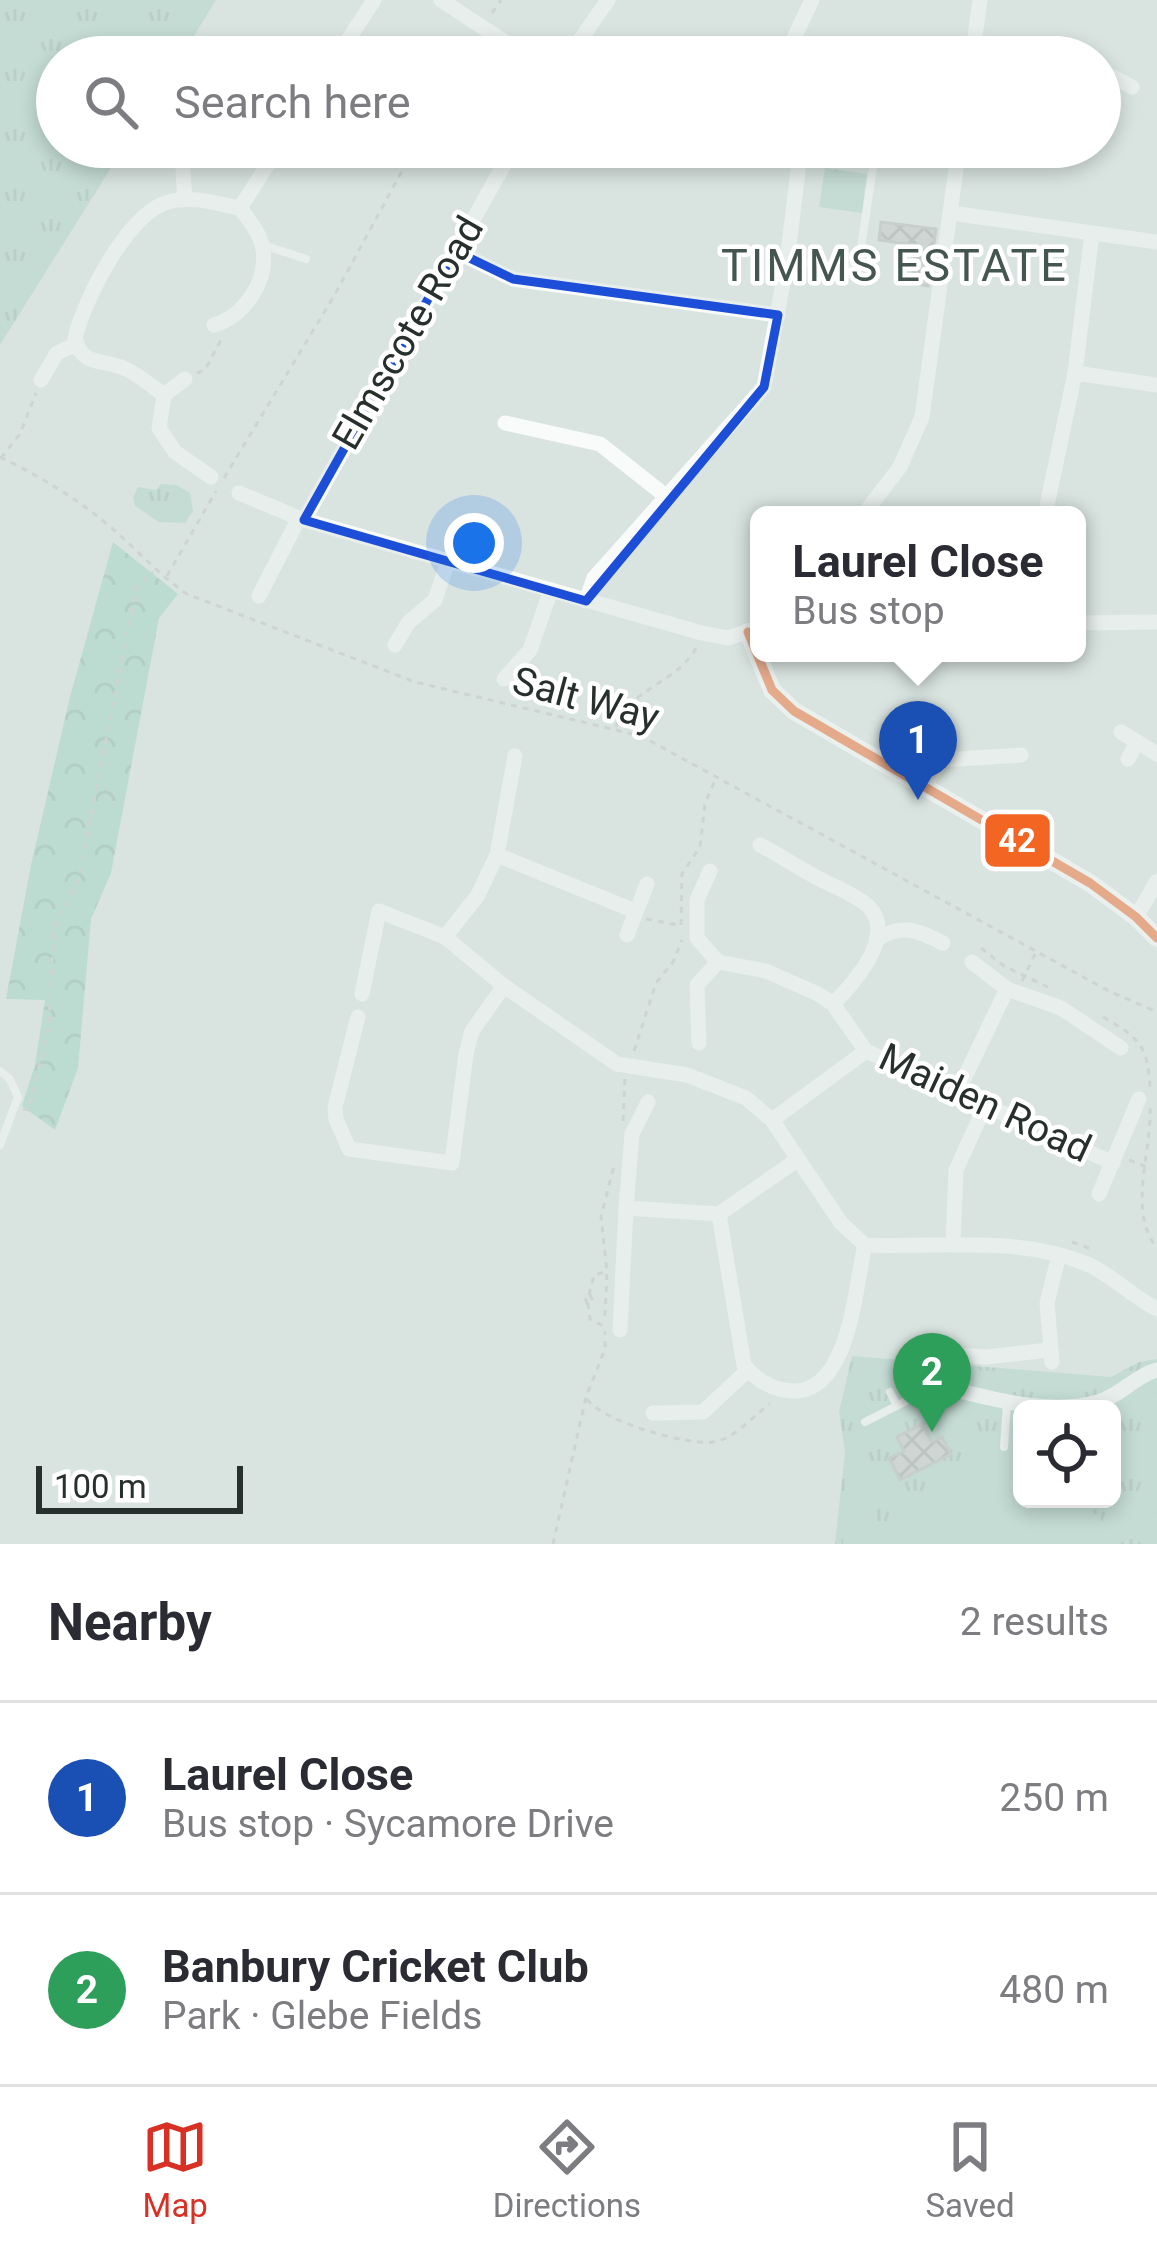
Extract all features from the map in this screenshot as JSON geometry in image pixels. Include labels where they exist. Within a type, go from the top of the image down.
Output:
[{"type":"street","points":[[351,36],[374,0]]},
{"type":"street","points":[[441,0],[496,36]]},
{"type":"street","points":[[583,36],[608,0]]},
{"type":"street","points":[[795,36],[812,0]]},
{"type":"street","points":[[975,36],[980,0]]},
{"type":"street","points":[[1121,81],[1132,87]]},
{"type":"street","points":[[240,208],[266,168]]},
{"type":"street","name":"Elmscote Road","points":[[259,596],[502,168]]},
{"type":"street","points":[[586,601],[594,578],[764,387],[798,168]]},
{"type":"street","points":[[869,506],[900,467],[922,417],[956,168]]},
{"type":"street","points":[[183,171],[185,200]]},
{"type":"street","points":[[75,345],[88,296],[137,223],[159,205],[185,200],[240,208]]},
{"type":"street","points":[[214,325],[230,321],[248,302],[262,265],[261,245],[240,208]]},
{"type":"street","points":[[951,214],[1157,242]]},
{"type":"street","points":[[1047,506],[1075,374],[1092,233]]},
{"type":"street","points":[[455,251],[513,279],[778,315]]},
{"type":"street","points":[[75,345],[93,362],[124,368],[164,394]]},
{"type":"street","points":[[41,380],[57,353],[75,345]]},
{"type":"street","points":[[1075,374],[1157,385]]},
{"type":"street","points":[[185,379],[164,394],[158,417],[161,436],[189,464],[216,480]]},
{"type":"street","points":[[506,423],[600,444],[667,497]]},
{"type":"street","points":[[239,493],[301,519],[702,633],[728,638],[750,631]]},
{"type":"street","points":[[395,646],[408,623],[435,600],[448,561]]},
{"type":"street","points":[[504,679],[530,650],[551,590]]},
{"type":"street","points":[[1086,622],[1157,622]]},
{"type":"street","points":[[764,662],[772,690],[782,702],[1090,884],[1136,916],[1157,938]]},
{"type":"street","points":[[1121,732],[1157,754]]},
{"type":"street","points":[[1128,759],[1137,742]]},
{"type":"street","points":[[922,787],[943,760],[1022,755]]},
{"type":"street","points":[[445,938],[478,895],[497,855],[515,756]]},
{"type":"street","points":[[760,845],[867,906],[875,916],[876,940],[864,966],[833,1004]]},
{"type":"street","points":[[497,855],[634,914]]},
{"type":"street","points":[[699,1043],[697,986],[718,962],[697,938],[698,900],[710,871]]},
{"type":"street","points":[[1136,916],[1157,880]]},
{"type":"street","points":[[627,935],[647,884]]},
{"type":"street","points":[[362,994],[379,910],[445,938],[504,986],[617,1064],[687,1075],[746,1098],[772,1120],[842,1223],[866,1245],[953,1245],[1059,1255],[1108,1275],[1157,1309]]},
{"type":"street","points":[[876,940],[887,932],[908,928],[943,943]]},
{"type":"street","points":[[977,955],[1012,991],[1061,1008],[1121,1048]]},
{"type":"street","name":"Maiden Road","points":[[718,962],[766,971],[833,1004],[866,1051],[1114,1158]]},
{"type":"street","points":[[358,1018],[335,1107],[349,1149],[452,1163],[472,1031],[504,986]]},
{"type":"street","points":[[958,1091],[1012,991]]},
{"type":"street","points":[[772,1120],[866,1051]]},
{"type":"street","points":[[1099,1194],[1138,1099]]},
{"type":"street","points":[[612,1328],[632,1134],[648,1102]]},
{"type":"street","points":[[953,1245],[956,1170],[986,1104]]},
{"type":"street","points":[[626,1208],[719,1214],[796,1160]]},
{"type":"street","points":[[719,1214],[735,1293],[739,1344],[748,1370],[786,1391],[808,1389],[829,1376],[843,1344],[866,1245]]},
{"type":"street","points":[[920,1353],[1051,1356],[1047,1303],[1059,1255]]},
{"type":"street","points":[[653,1413],[703,1412],[748,1370]]},
{"type":"street","points":[[1102,1400],[1157,1370]]},
{"type":"street","points":[[956,1390],[1013,1403]]},
{"type":"lane","points":[[787,261],[850,268],[860,261],[876,168]]},
{"type":"lane","points":[[261,245],[306,259]]},
{"type":"lane","points":[[0,1071],[10,1079],[18,1097],[0,1145]]},
{"type":"lane","points":[[865,1422],[934,1390],[956,1390]]},
{"type":"lane","points":[[890,1392],[897,1406]]},
{"type":"lane","points":[[1004,1447],[1006,1402]]},
{"type":"path","points":[[165,579],[216,480],[334,296],[404,168]]},
{"type":"path","points":[[185,379],[205,370],[222,340],[214,325]]},
{"type":"path","points":[[1,457],[20,434],[41,380]]},
{"type":"path","name":"Salt Way","points":[[1,457],[55,484],[187,594],[415,682],[615,728],[665,747],[1108,991],[1157,1012]]},
{"type":"path","points":[[17,1108],[29,1110],[49,1025],[54,925],[78,882],[136,588],[154,571]]},
{"type":"path","points":[[615,728],[622,710],[635,698],[680,671],[702,633]]},
{"type":"path","points":[[634,914],[681,925],[696,923]]},
{"type":"path","points":[[1012,991],[1037,950]]},
{"type":"path","points":[[977,955],[1066,996]]},
{"type":"path","points":[[1094,1012],[1136,1035],[1149,1063],[1152,1138],[1144,1221],[1157,1248]]},
{"type":"path","points":[[1114,1158],[1147,1167]]},
{"type":"path","points":[[607,1272],[594,1275],[585,1299],[590,1319],[612,1328]]},
{"type":"highlighted area","points":[[455,251],[513,279],[778,315],[764,387],[586,601],[304,520]]},
{"type":"green space","points":[[0,0],[216,0],[194,36],[36,36],[36,168],[111,168],[0,345]]},
{"type":"green space","points":[[825,168],[867,174],[862,213],[819,207]]},
{"type":"green space","points":[[161,484],[190,493],[193,511],[185,523],[159,522],[135,506],[138,487],[156,490]]},
{"type":"green space","points":[[113,542],[178,594],[159,618],[111,873],[91,919],[78,1068],[55,1130],[22,1106],[35,1065],[45,1000],[6,999],[70,697]]},
{"type":"green space","points":[[852,1356],[1111,1377],[1139,1362],[1157,1359],[1157,1544],[835,1544],[845,1452],[839,1412]]},
{"type":"green space","points":[[847,1466],[877,1467],[874,1535],[860,1534],[859,1544],[843,1544]]},
{"type":"green space","points":[[1013,1473],[1013,1508],[1089,1508],[1120,1544],[878,1544],[904,1510],[920,1498],[973,1477]]},
{"type":"building","points":[[881,222],[936,229],[928,286],[912,283],[916,245],[879,240]]},
{"type":"building","points":[[922,1424],[932,1442],[942,1437],[951,1454],[900,1480],[889,1458],[904,1451],[897,1437]]},
{"type":"transit line","name":"42","points":[[748,632],[750,637]]},
{"type":"transit line","name":"42","points":[[760,662],[772,690],[794,711],[1090,883],[1157,938]]},
{"type":"place","name":"Laurel Close","points":[[918,800]]},
{"type":"place","name":"Banbury Cricket Club","points":[[932,1432]]},
{"type":"district","name":"TIMMS ESTATE","points":[[895,265]]}]
